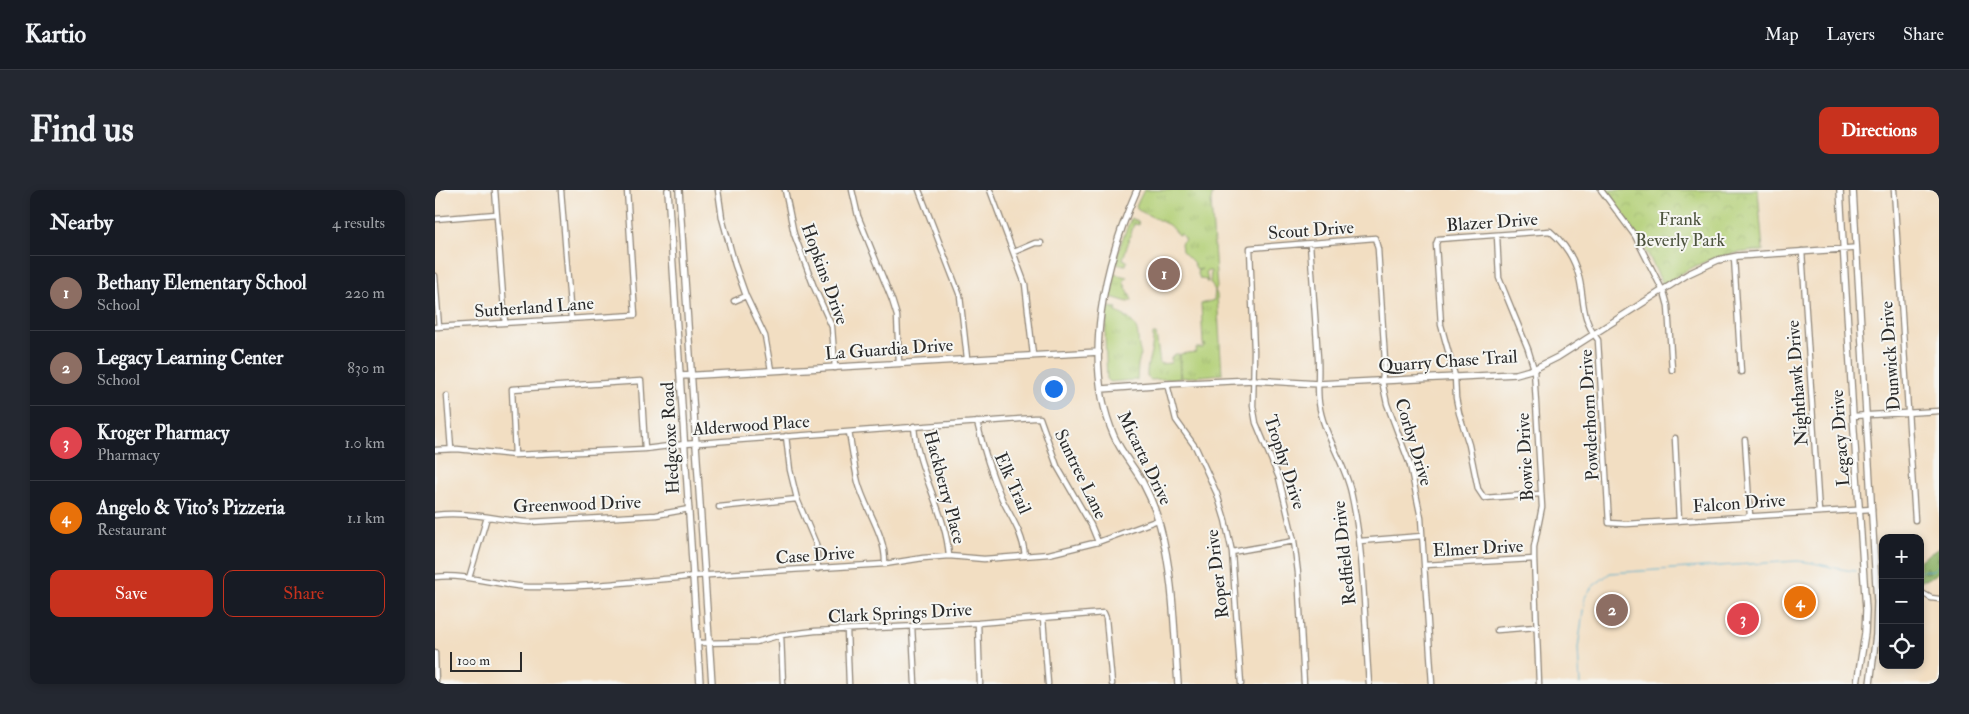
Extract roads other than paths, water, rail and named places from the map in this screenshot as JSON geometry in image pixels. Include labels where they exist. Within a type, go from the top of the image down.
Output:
[{"type":"main road","name":"Hedgcoxe Road","points":[[668,190],[700,684]]},
{"type":"main road","name":"Hedgcoxe Road","points":[[679,190],[712,684]]},
{"type":"main road","name":"Micarta Drive","points":[[1137,190],[1118,234],[1105,284],[1099,329],[1101,389],[1104,405],[1115,438],[1143,482],[1158,520],[1170,572],[1178,684]]},
{"type":"main road","name":"Legacy Drive","points":[[1841,190],[1866,610],[1865,633],[1857,684]]},
{"type":"main road","name":"Legacy Drive","points":[[1853,190],[1877,602],[1877,635],[1870,684]]},
{"type":"main road","name":"Quarry Chase Trail","points":[[1101,389],[1253,380],[1318,384],[1455,376],[1498,376],[1534,369],[1571,350],[1702,266],[1734,257],[1856,248]]},
{"type":"main road","name":"La Guardia Drive","points":[[681,376],[835,368],[967,358],[1099,352]]},
{"type":"main road","points":[[1865,633],[1877,635]]},
{"type":"street","points":[[495,190],[505,323]]},
{"type":"street","points":[[561,190],[571,318]]},
{"type":"street","name":"Sutherland Lane","points":[[437,327],[635,315],[627,190]]},
{"type":"street","points":[[718,190],[722,218],[746,296],[765,336],[771,370]]},
{"type":"street","name":"Hopkins Drive","points":[[785,190],[794,234],[814,287],[832,327],[835,368]]},
{"type":"street","points":[[852,190],[857,216],[897,316],[899,363]]},
{"type":"street","points":[[919,190],[960,296],[967,358]]},
{"type":"street","points":[[990,190],[1015,252],[1025,284],[1033,355]]},
{"type":"street","points":[[1601,190],[1635,236],[1663,290],[1668,306],[1671,370]]},
{"type":"street","name":"Dunwick Drive","points":[[1894,190],[1915,520]]},
{"type":"street","points":[[435,219],[496,214]]},
{"type":"street","name":"Powderhorn Drive","points":[[1548,232],[1550,231],[1562,243],[1577,269],[1582,308],[1598,340],[1609,523]]},
{"type":"street","name":"Blazer Drive","points":[[1455,376],[1441,325],[1436,244],[1438,239],[1548,232]]},
{"type":"street","name":"Bowie Drive","points":[[1497,235],[1499,278],[1528,349],[1534,369],[1542,507],[1533,559],[1539,684]]},
{"type":"street","name":"Scout Drive","points":[[1250,248],[1375,238]]},
{"type":"street","name":"Corby Drive","points":[[1375,238],[1378,249],[1385,361],[1382,381],[1387,404],[1410,465],[1416,490],[1425,565],[1431,684]]},
{"type":"street","points":[[1015,252],[1035,243],[1041,243]]},
{"type":"street","name":"Redfield Drive","points":[[1310,244],[1321,415],[1351,489],[1359,542],[1369,684]]},
{"type":"street","name":"Trophy Drive","points":[[1250,248],[1254,351],[1253,406],[1257,423],[1279,478],[1294,541],[1298,573],[1304,684]]},
{"type":"street","name":"Nighthawk Drive","points":[[1802,251],[1819,512]]},
{"type":"street","points":[[1734,257],[1741,372]]},
{"type":"street","points":[[435,276],[437,327]]},
{"type":"street","points":[[734,301],[746,296]]},
{"type":"street","points":[[1455,376],[1455,398],[1475,468],[1478,489],[1481,494],[1484,498],[1540,494]]},
{"type":"street","points":[[515,455],[512,389],[641,381],[645,449]]},
{"type":"street","name":"Roper Drive","points":[[1167,384],[1176,420],[1196,448],[1217,494],[1232,552],[1241,684]]},
{"type":"street","points":[[447,396],[451,449]]},
{"type":"street","points":[[1853,416],[1939,411]]},
{"type":"street","name":"Alderwood Place","points":[[435,450],[451,449],[515,455],[645,449],[786,436],[1040,418]]},
{"type":"street","name":"Suntree Lane","points":[[1040,418],[1057,466],[1091,525],[1098,542]]},
{"type":"street","name":"Elk Trail","points":[[977,422],[993,476],[1024,544],[1025,556]]},
{"type":"street","name":"Hackberry Place","points":[[914,426],[918,452],[948,538],[949,556]]},
{"type":"street","points":[[849,432],[858,481],[883,544],[886,554],[885,564]]},
{"type":"street","points":[[786,436],[790,470],[797,500],[816,544],[818,569]]},
{"type":"street","points":[[1675,438],[1679,520]]},
{"type":"street","points":[[1745,440],[1750,516]]},
{"type":"street","points":[[719,507],[797,500]]},
{"type":"street","name":"Greenwood Drive","points":[[435,515],[465,514],[530,522],[656,514],[689,508]]},
{"type":"street","name":"Falcon Drive","points":[[1609,523],[1620,524],[1872,509]]},
{"type":"street","points":[[469,578],[487,517]]},
{"type":"street","name":"Case Drive","points":[[435,577],[469,578],[507,586],[561,587],[705,575],[885,564],[949,556],[985,559],[1025,556],[1049,554],[1098,542],[1158,520]]},
{"type":"street","points":[[1359,542],[1422,536]]},
{"type":"street","points":[[1232,552],[1294,541]]},
{"type":"street","name":"Elmer Drive","points":[[1425,565],[1533,559]]},
{"type":"street","points":[[1924,595],[1939,599]]},
{"type":"street","name":"Clark Springs Drive","points":[[698,643],[757,642],[781,635],[815,631],[978,623],[1104,613],[1112,684]]},
{"type":"street","points":[[1043,618],[1048,684]]},
{"type":"street","points":[[978,623],[980,684]]},
{"type":"street","points":[[912,626],[915,684]]},
{"type":"street","points":[[1497,630],[1536,627]]},
{"type":"street","points":[[847,630],[849,684]]},
{"type":"street","points":[[781,635],[783,684]]},
{"type":"street","points":[[435,653],[437,684]]},
{"type":"waterway","points":[[1580,684],[1578,648],[1585,597],[1592,587],[1610,573],[1797,561],[1856,571]]},
{"type":"waterway","points":[[1924,571],[1933,570],[1939,565]]},
{"type":"place","name":"Bethany Elementary School","points":[[1164,274]]},
{"type":"place","name":"Angelo & Vito's Pizzeria","points":[[1800,602]]},
{"type":"place","name":"Legacy Learning Center","points":[[1612,610]]},
{"type":"place","name":"Kroger Pharmacy","points":[[1743,619]]},
{"type":"park label","name":"Frank Beverly Park","points":[[1680,229]]}]
